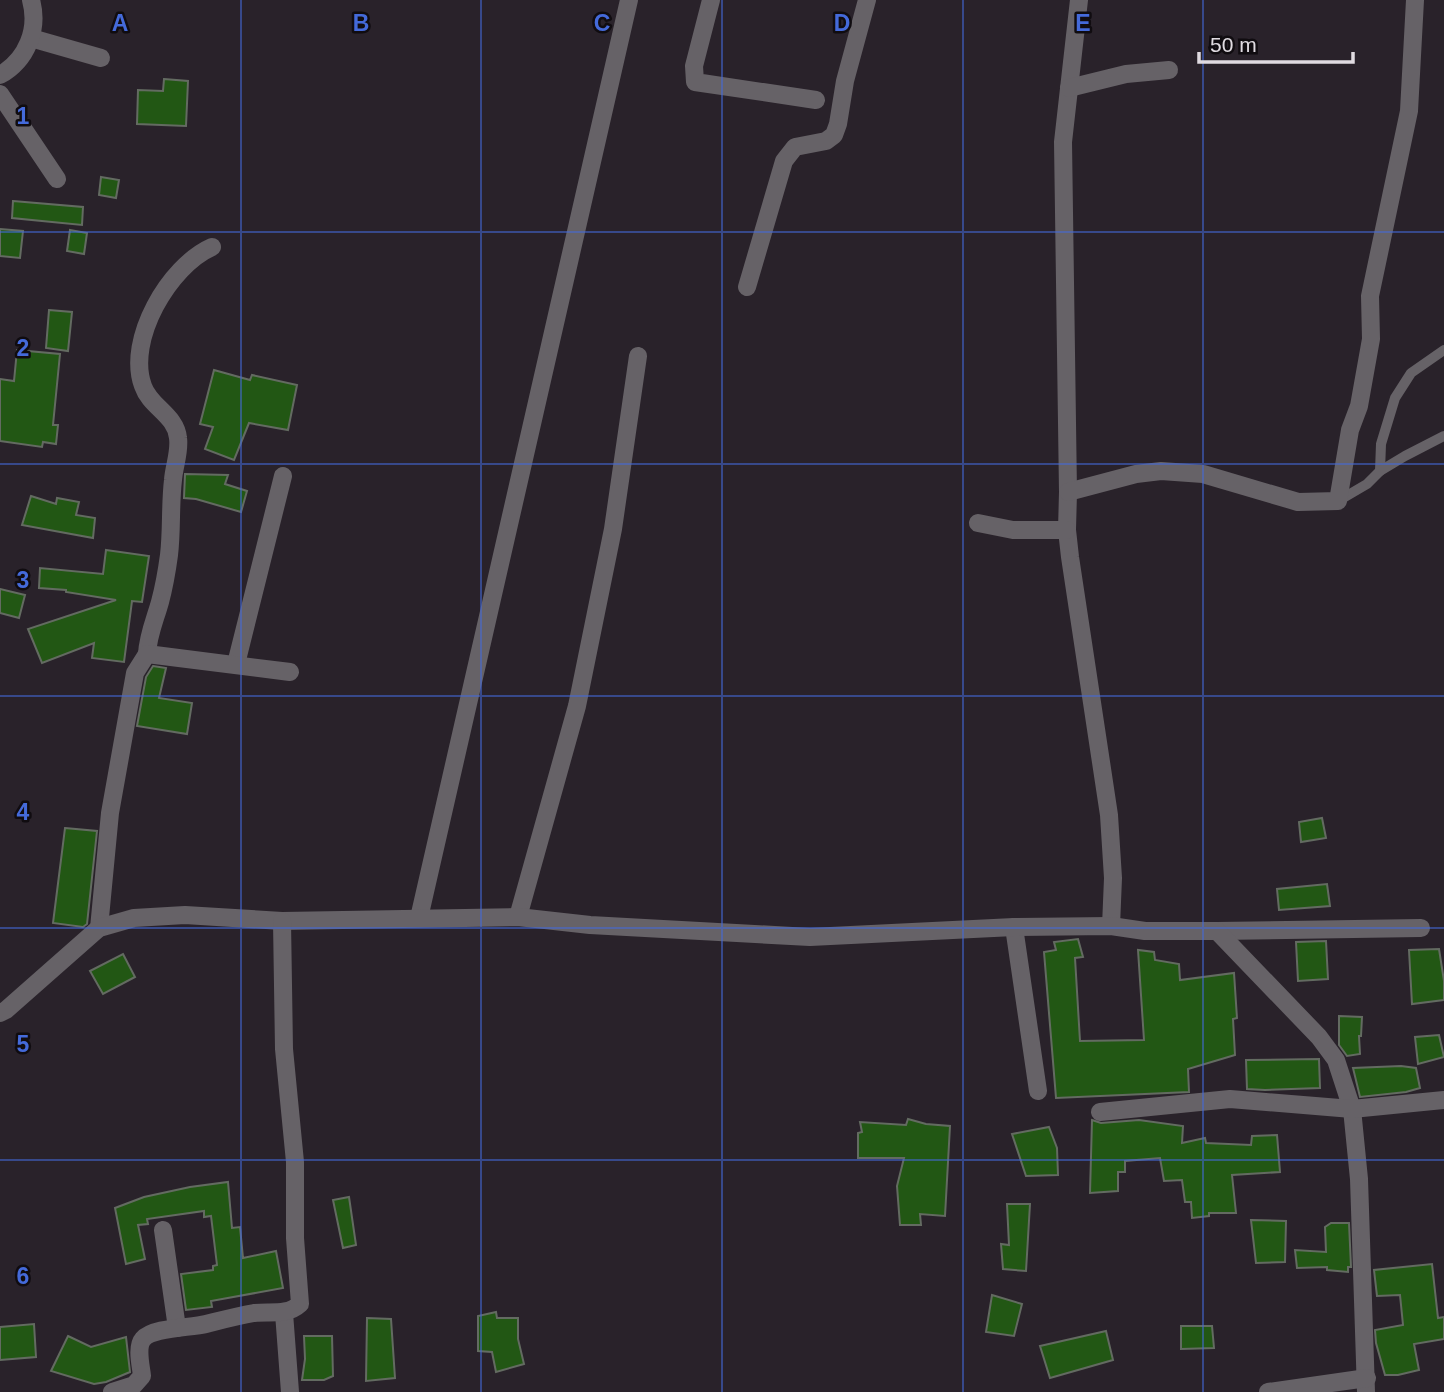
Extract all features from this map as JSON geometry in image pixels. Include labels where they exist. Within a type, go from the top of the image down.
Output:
[{"type":"street","points":[[0,75],[16,64],[31,38],[34,23],[32,0]]},
{"type":"street","points":[[418,918],[629,0]]},
{"type":"street","points":[[711,0],[694,66],[695,82],[816,100]]},
{"type":"street","points":[[747,287],[784,161],[796,147],[826,141],[834,135],[845,81],[867,0]]},
{"type":"street","points":[[1079,0],[1063,142],[1067,530],[1110,816],[1113,878],[1111,926]]},
{"type":"street","points":[[1068,492],[1136,474],[1161,471],[1203,474],[1298,502],[1338,501],[1350,430],[1359,406],[1371,340],[1370,296],[1409,111],[1415,0]]},
{"type":"street","points":[[31,38],[100,58]]},
{"type":"street","points":[[1069,88],[1126,74],[1169,70]]},
{"type":"street","points":[[0,94],[57,179]]},
{"type":"street","points":[[99,928],[110,813],[135,673],[146,654],[169,554],[178,436],[172,420],[154,404],[143,387],[141,349],[165,287],[181,268],[212,247]]},
{"type":"street","points":[[518,917],[577,706],[613,529],[638,356]]},
{"type":"street","points":[[236,664],[283,477]]},
{"type":"street","points":[[978,523],[1013,530],[1067,530]]},
{"type":"street","points":[[146,654],[290,672]]},
{"type":"street","points":[[0,1013],[99,928],[134,918],[185,915],[282,921],[518,917],[590,925],[810,937],[1014,927],[1111,926],[1146,931],[1217,932],[1421,928]]},
{"type":"street","points":[[112,1392],[134,1385],[142,1376],[139,1348],[142,1340],[148,1336],[232,1317],[284,1313],[300,1304],[295,1238],[295,1162],[284,1049],[282,921]]},
{"type":"street","points":[[1014,927],[1038,1091]]},
{"type":"street","points":[[1217,932],[1319,1037],[1336,1060],[1352,1109],[1359,1179],[1367,1385],[1268,1392]]},
{"type":"street","points":[[1100,1112],[1230,1099],[1352,1109],[1444,1100]]},
{"type":"street","points":[[163,1230],[177,1328]]},
{"type":"street","points":[[284,1313],[290,1392]]},
{"type":"lane","points":[[1380,471],[1381,444],[1395,398],[1411,373],[1444,350]]},
{"type":"lane","points":[[1338,501],[1367,484],[1380,471],[1444,436]]},
{"type":"building","points":[[164,79],[188,81],[186,126],[137,124],[138,90],[163,91]]},
{"type":"building","points":[[101,177],[119,180],[116,198],[99,195]]},
{"type":"building","points":[[13,201],[83,207],[82,225],[12,218]]},
{"type":"building","points":[[0,229],[23,231],[20,258],[0,256]]},
{"type":"building","points":[[70,230],[87,233],[84,254],[67,251]]},
{"type":"building","points":[[49,310],[72,312],[68,351],[46,348]]},
{"type":"building","points":[[17,350],[60,354],[53,425],[58,425],[56,444],[43,442],[42,447],[0,441],[0,379],[14,381]]},
{"type":"building","points":[[214,370],[250,380],[252,375],[297,385],[288,430],[249,423],[234,460],[205,449],[213,427],[200,424]]},
{"type":"building","points":[[185,474],[228,475],[225,484],[247,491],[241,512],[184,498]]},
{"type":"building","points":[[31,496],[56,504],[57,498],[79,502],[76,515],[95,518],[93,538],[22,525]]},
{"type":"building","points":[[106,550],[149,556],[142,602],[132,601],[124,662],[92,658],[94,643],[42,663],[28,629],[116,600],[66,590],[39,588],[40,568],[103,574]]},
{"type":"building","points":[[0,589],[25,595],[19,618],[0,613]]},
{"type":"building","points":[[153,666],[166,668],[159,698],[192,703],[187,734],[137,726],[146,677]]},
{"type":"building","points":[[1322,818],[1326,838],[1301,842],[1299,822]]},
{"type":"building","points":[[65,828],[97,831],[87,924],[83,927],[53,923]]},
{"type":"building","points":[[1327,884],[1330,906],[1279,910],[1277,889]]},
{"type":"building","points":[[1078,939],[1083,957],[1075,958],[1080,1041],[1144,1040],[1138,950],[1154,952],[1155,960],[1179,964],[1180,980],[1234,973],[1237,1018],[1233,1019],[1235,1055],[1188,1069],[1189,1092],[1056,1098],[1044,952],[1056,950],[1054,942]]},
{"type":"building","points":[[1326,941],[1328,979],[1298,981],[1296,942]]},
{"type":"building","points":[[1439,949],[1444,1000],[1412,1004],[1409,950]]},
{"type":"building","points":[[123,954],[135,977],[103,994],[90,971]]},
{"type":"building","points":[[1339,1016],[1362,1017],[1360,1054],[1347,1056],[1339,1045]]},
{"type":"building","points":[[1439,1035],[1444,1057],[1418,1064],[1415,1037]]},
{"type":"building","points":[[1319,1059],[1320,1088],[1247,1089],[1246,1060]]},
{"type":"building","points":[[1353,1068],[1416,1068],[1420,1088],[1360,1097]]},
{"type":"building","points":[[908,1119],[950,1126],[945,1216],[920,1214],[921,1225],[900,1225],[897,1186],[904,1158],[858,1158],[858,1133],[862,1132],[860,1122],[906,1125]]},
{"type":"building","points":[[1092,1120],[1101,1123],[1139,1120],[1183,1126],[1182,1143],[1205,1138],[1206,1143],[1251,1145],[1252,1136],[1277,1135],[1280,1172],[1232,1175],[1236,1213],[1209,1213],[1209,1216],[1192,1218],[1191,1202],[1185,1202],[1182,1180],[1164,1181],[1160,1158],[1125,1161],[1125,1172],[1118,1172],[1118,1191],[1090,1193]]},
{"type":"building","points":[[1049,1127],[1057,1148],[1058,1175],[1026,1176],[1012,1134]]},
{"type":"building","points":[[228,1182],[232,1228],[240,1227],[243,1258],[276,1251],[283,1288],[211,1301],[212,1307],[186,1310],[181,1274],[213,1270],[213,1266],[217,1265],[211,1216],[204,1217],[204,1211],[147,1219],[148,1224],[138,1225],[145,1259],[126,1264],[115,1208],[144,1197]]},
{"type":"building","points":[[349,1197],[356,1245],[343,1248],[333,1200]]},
{"type":"building","points":[[1007,1204],[1030,1204],[1026,1271],[1003,1269],[1001,1244],[1009,1245]]},
{"type":"building","points":[[1251,1220],[1286,1221],[1285,1262],[1256,1263]]},
{"type":"building","points":[[1331,1223],[1349,1223],[1351,1267],[1348,1267],[1348,1272],[1327,1270],[1327,1267],[1297,1268],[1295,1250],[1326,1252],[1325,1227]]},
{"type":"building","points":[[1432,1264],[1438,1318],[1444,1317],[1444,1339],[1414,1344],[1419,1370],[1385,1375],[1375,1330],[1403,1325],[1400,1295],[1377,1296],[1374,1270]]},
{"type":"building","points":[[992,1295],[1022,1304],[1014,1336],[986,1332]]},
{"type":"building","points":[[496,1312],[497,1318],[518,1318],[518,1339],[524,1364],[496,1372],[492,1352],[478,1351],[478,1316]]},
{"type":"building","points":[[367,1318],[391,1319],[395,1378],[366,1381]]},
{"type":"building","points":[[34,1324],[36,1357],[0,1360],[0,1327]]},
{"type":"building","points":[[1181,1326],[1212,1326],[1214,1348],[1181,1349]]},
{"type":"building","points":[[1106,1331],[1113,1360],[1050,1378],[1040,1346]]},
{"type":"building","points":[[68,1336],[91,1347],[126,1337],[130,1372],[94,1384],[51,1371]]},
{"type":"building","points":[[304,1336],[332,1336],[333,1376],[324,1380],[302,1380]]}]
